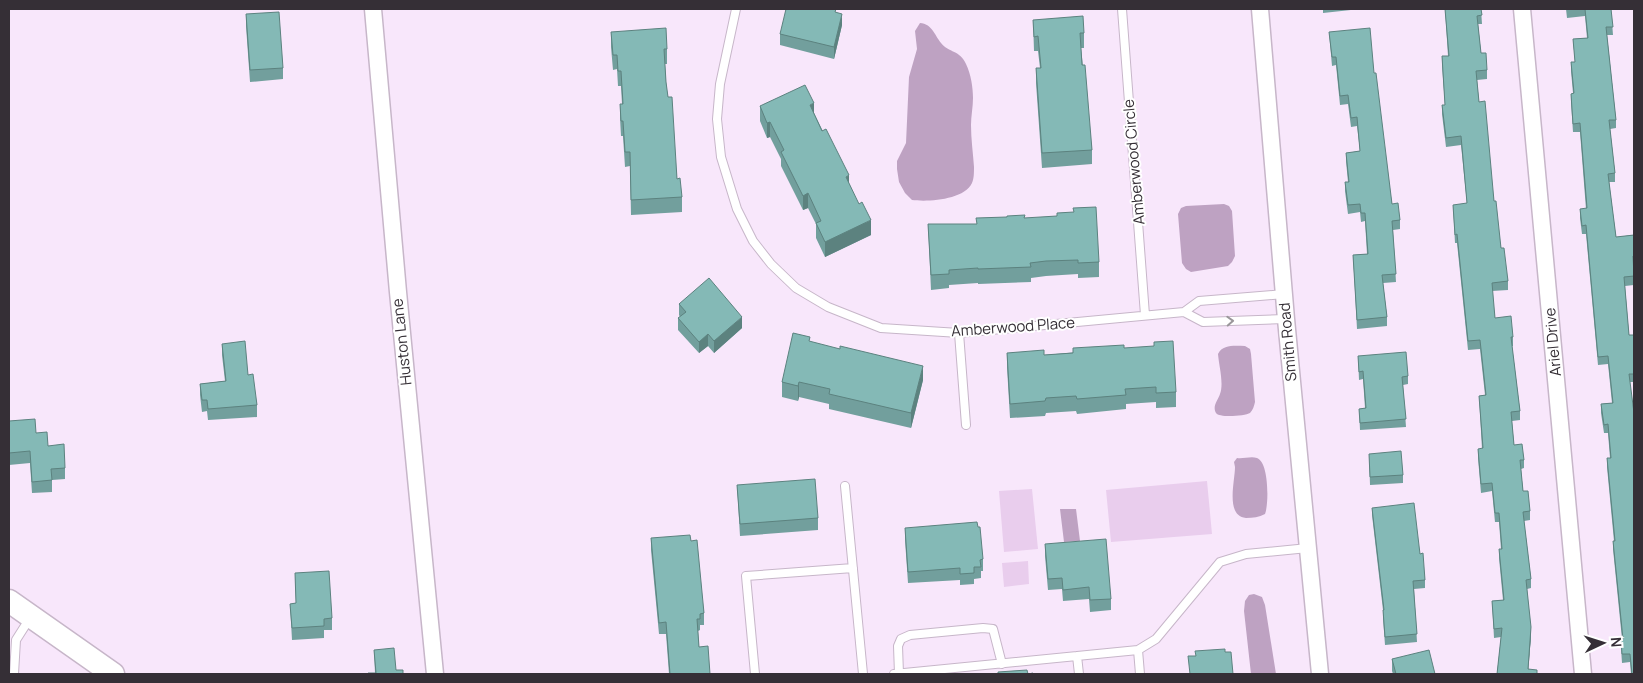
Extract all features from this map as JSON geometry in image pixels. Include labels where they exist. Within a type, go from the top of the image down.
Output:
[{"type":"main road","points":[[9,601],[113,674]]},
{"type":"street","name":"Huston Lane","points":[[373,9],[398,302],[435,674]]},
{"type":"street","name":"Smith Road","points":[[1260,9],[1286,319],[1320,674]]},
{"type":"street","name":"Ariel Drive","points":[[1522,9],[1583,674]]},
{"type":"lane","name":"Amberwood Place","points":[[736,9],[720,84],[718,119],[721,156],[737,209],[753,241],[771,264],[796,288],[828,307],[881,328],[959,333],[1184,312],[1200,301],[1284,294]]},
{"type":"lane","name":"Amberwood Circle","points":[[1122,9],[1145,315]]},
{"type":"lane","name":"Amberwood Place","points":[[1184,312],[1203,322],[1286,319]]},
{"type":"lane","points":[[959,333],[966,426]]},
{"type":"lane","points":[[845,486],[863,674]]},
{"type":"lane","points":[[894,674],[1138,650],[1156,639],[1220,562],[1246,554],[1308,548]]},
{"type":"lane","points":[[755,674],[746,576],[853,568]]},
{"type":"lane","points":[[23,674],[12,669],[16,640],[31,617]]},
{"type":"lane","points":[[899,674],[898,646],[901,639],[910,635],[983,628],[993,629],[1002,664]]},
{"type":"lane","points":[[1138,650],[1140,674]]},
{"type":"lane","points":[[1077,656],[1079,674]]},
{"type":"shaded area","points":[[920,23],[930,27],[947,49],[964,59],[968,68],[973,94],[971,125],[974,177],[972,183],[962,193],[945,199],[927,201],[912,200],[905,193],[899,182],[897,169],[897,161],[906,143],[909,77],[917,49],[915,31]]},
{"type":"shaded area","points":[[1224,204],[1229,206],[1232,211],[1235,256],[1228,266],[1191,272],[1182,263],[1178,214],[1181,208],[1186,206]]},
{"type":"shaded area","points":[[1245,346],[1250,349],[1251,354],[1255,402],[1253,408],[1250,413],[1243,415],[1218,415],[1215,408],[1222,385],[1218,354],[1226,347]]},
{"type":"shaded area","points":[[1255,457],[1261,461],[1264,467],[1267,484],[1265,514],[1246,518],[1239,516],[1235,511],[1233,505],[1234,462],[1237,458]]},
{"type":"shaded area","points":[[1207,481],[1212,534],[1111,542],[1106,490]]},
{"type":"shaded area","points":[[1032,489],[1038,549],[1004,552],[999,491]]},
{"type":"shaded area","points":[[1060,509],[1076,509],[1080,541],[1064,542]]},
{"type":"shaded area","points":[[1028,561],[1029,584],[1004,587],[1002,563]]},
{"type":"shaded area","points":[[1254,594],[1262,597],[1265,605],[1276,674],[1251,674],[1244,611],[1245,601],[1249,595]]},
{"type":"building","points":[[786,9],[836,9],[835,12],[842,14],[834,47],[780,34]]},
{"type":"building","points":[[1445,9],[1481,9],[1482,15],[1477,16],[1481,53],[1486,53],[1487,70],[1476,71],[1479,102],[1485,101],[1494,201],[1496,201],[1501,248],[1504,248],[1508,281],[1492,283],[1495,318],[1511,316],[1513,337],[1511,337],[1520,411],[1511,412],[1514,445],[1522,444],[1524,460],[1520,460],[1523,491],[1528,491],[1530,511],[1523,512],[1531,579],[1526,580],[1531,627],[1528,669],[1537,670],[1537,674],[1497,674],[1502,628],[1494,629],[1492,601],[1504,600],[1499,549],[1502,549],[1499,513],[1495,513],[1492,483],[1481,484],[1478,449],[1483,448],[1479,396],[1486,395],[1480,340],[1468,341],[1457,234],[1455,235],[1453,205],[1467,203],[1461,136],[1446,138],[1442,105],[1445,105],[1442,56],[1449,56]]},
{"type":"building","points":[[1585,9],[1611,9],[1613,27],[1606,27],[1616,120],[1609,120],[1615,173],[1608,174],[1616,237],[1634,235],[1634,276],[1624,277],[1629,335],[1634,335],[1634,374],[1629,374],[1634,413],[1634,674],[1632,674],[1630,654],[1622,654],[1621,639],[1623,639],[1607,458],[1611,458],[1608,424],[1604,425],[1601,404],[1613,403],[1608,356],[1598,357],[1586,225],[1582,226],[1580,209],[1587,208],[1580,123],[1573,124],[1571,94],[1574,93],[1571,62],[1575,62],[1573,39],[1588,38]]},
{"type":"building","points":[[279,12],[283,68],[250,70],[246,14]]},
{"type":"building","points":[[1083,16],[1084,33],[1080,33],[1082,65],[1085,65],[1092,150],[1042,153],[1036,68],[1041,68],[1038,36],[1034,37],[1033,20]]},
{"type":"building","points":[[666,28],[667,49],[664,49],[666,82],[668,97],[672,97],[677,179],[680,178],[682,197],[631,200],[630,152],[625,152],[623,121],[621,121],[620,104],[623,104],[621,71],[618,71],[617,55],[613,55],[611,32]]},
{"type":"building","points":[[1370,28],[1374,73],[1376,73],[1392,204],[1398,203],[1400,220],[1392,221],[1396,274],[1382,275],[1387,317],[1357,320],[1353,255],[1368,254],[1365,213],[1361,213],[1360,204],[1348,205],[1345,182],[1349,182],[1346,153],[1360,151],[1357,117],[1351,118],[1348,95],[1340,96],[1336,57],[1332,57],[1329,32]]},
{"type":"building","points":[[805,85],[814,103],[810,105],[822,131],[826,129],[849,175],[846,177],[859,204],[862,202],[871,220],[825,242],[816,223],[821,221],[808,193],[803,196],[781,152],[784,150],[770,122],[767,123],[760,106]]},
{"type":"building","points":[[1096,207],[1099,262],[1078,263],[1078,260],[1046,261],[1030,263],[1031,267],[949,270],[949,274],[931,275],[928,224],[977,224],[976,218],[1007,216],[1025,215],[1024,218],[1057,216],[1057,213],[1074,212],[1073,208]]},
{"type":"building","points":[[709,278],[742,317],[714,341],[708,334],[699,342],[678,318],[686,312],[679,304]]},
{"type":"building","points":[[793,333],[810,337],[809,341],[840,349],[840,346],[923,366],[911,413],[829,394],[830,389],[799,382],[798,386],[782,382]]},
{"type":"building","points":[[245,341],[248,375],[253,374],[257,405],[208,409],[207,400],[202,400],[200,384],[226,381],[222,344]]},
{"type":"building","points":[[1173,341],[1176,392],[1156,393],[1156,387],[1125,389],[1126,395],[1077,399],[1076,396],[1046,398],[1045,401],[1010,404],[1007,353],[1044,350],[1044,355],[1073,353],[1073,348],[1124,345],[1124,348],[1154,346],[1154,342]]},
{"type":"building","points":[[1406,352],[1408,376],[1402,377],[1406,419],[1360,423],[1359,409],[1366,408],[1363,371],[1359,372],[1358,356]]},
{"type":"building","points":[[35,419],[36,433],[47,432],[48,446],[64,444],[65,468],[51,469],[52,480],[32,482],[30,451],[9,453],[9,421]]},
{"type":"building","points":[[1401,451],[1403,475],[1370,477],[1369,454]]},
{"type":"building","points":[[815,479],[818,518],[740,524],[737,485]]},
{"type":"building","points":[[1414,503],[1420,554],[1423,553],[1425,580],[1413,581],[1417,634],[1385,637],[1384,610],[1372,508]]},
{"type":"building","points":[[977,522],[978,527],[980,527],[983,559],[980,560],[981,567],[974,567],[974,573],[960,574],[960,568],[908,572],[905,528]]},
{"type":"building","points":[[690,535],[691,541],[697,540],[704,613],[700,614],[700,619],[697,619],[699,647],[708,646],[710,674],[670,674],[666,622],[659,623],[651,538]]},
{"type":"building","points":[[1106,539],[1111,599],[1090,600],[1089,587],[1063,590],[1062,578],[1048,579],[1045,544]]},
{"type":"building","points":[[329,571],[332,618],[324,619],[324,626],[292,628],[290,604],[296,603],[295,573]]},
{"type":"building","points":[[394,648],[396,670],[403,670],[403,674],[368,674],[376,673],[374,650]]},
{"type":"building","points":[[1225,649],[1225,652],[1231,652],[1233,674],[1190,674],[1188,656],[1196,656],[1195,651]]},
{"type":"building","points":[[1429,650],[1435,674],[1396,674],[1392,659]]},
{"type":"building","points":[[1027,670],[1028,674],[998,674],[998,672]]}]
